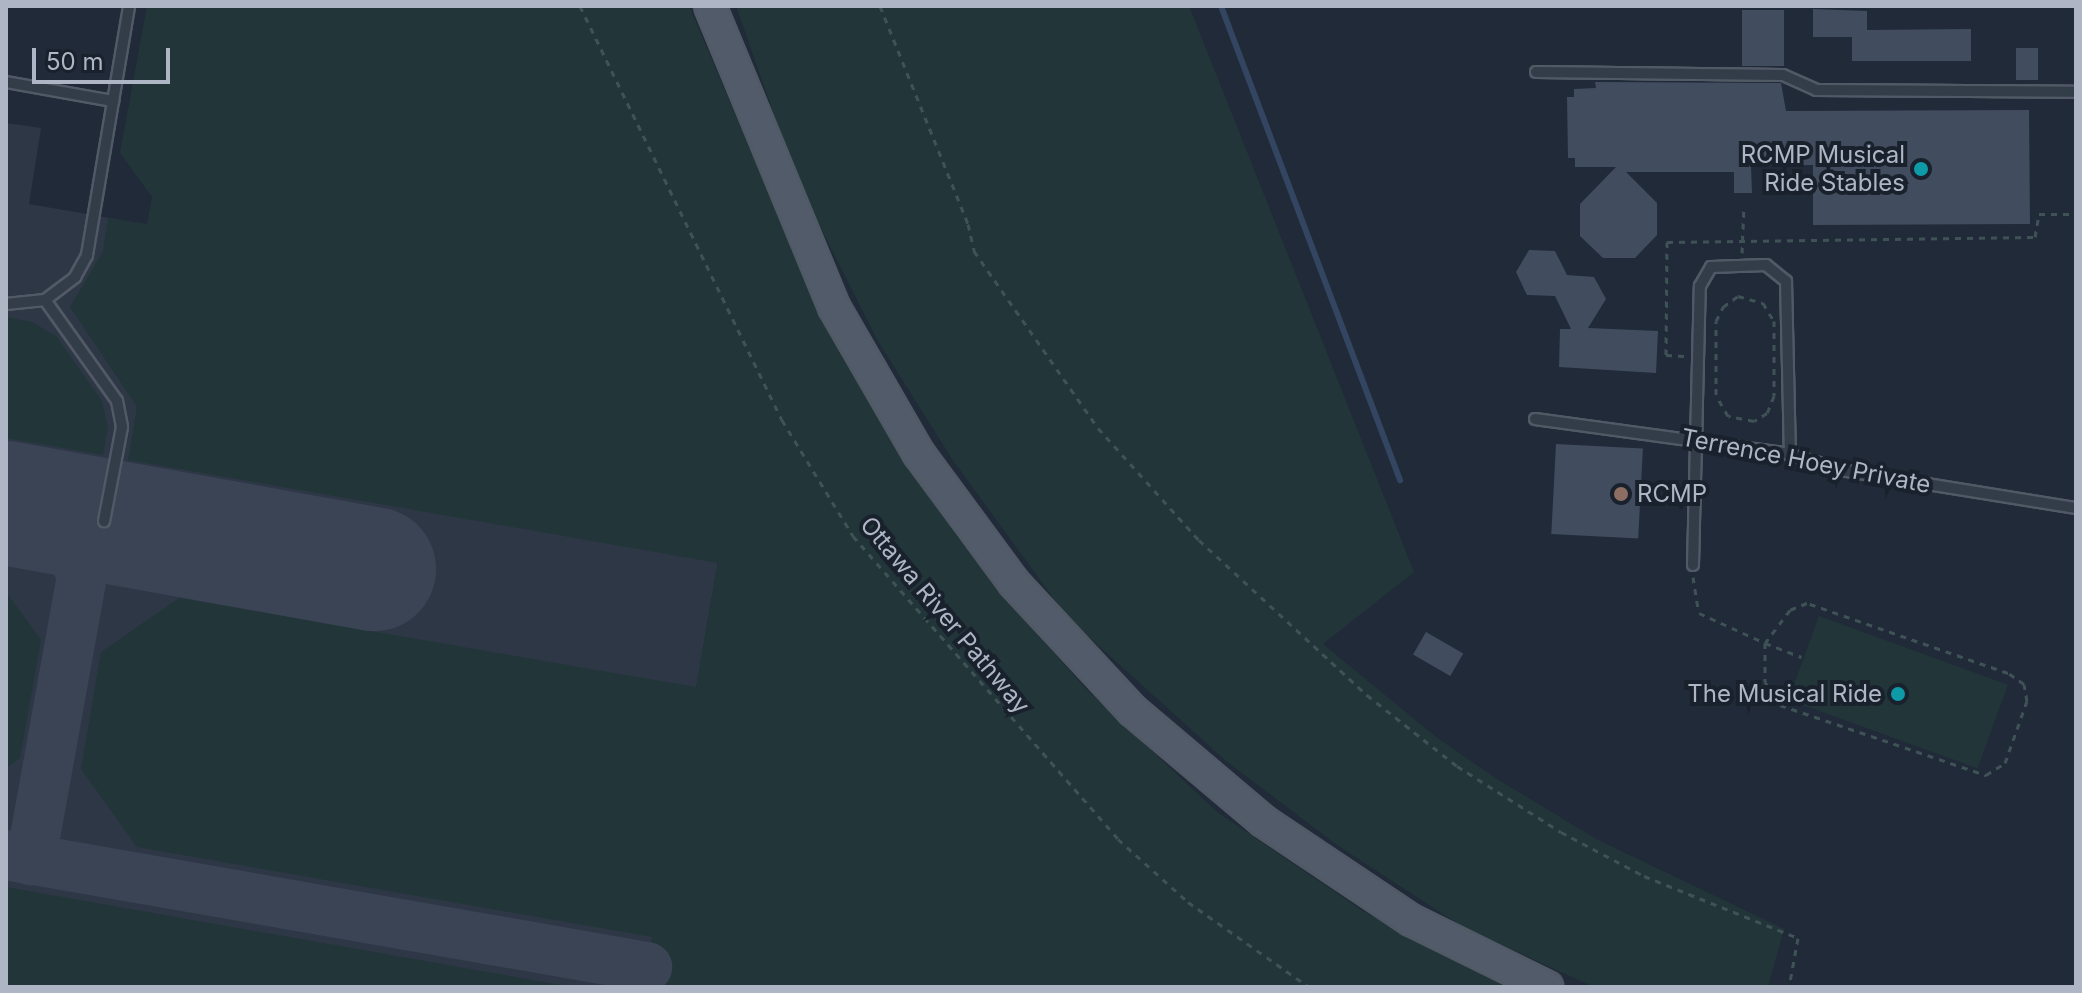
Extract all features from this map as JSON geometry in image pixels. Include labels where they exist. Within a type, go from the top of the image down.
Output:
[{"type":"main road","points":[[710,6],[834,307],[927,465],[1014,583],[1133,711],[1273,828],[1411,920],[1547,987]]},
{"type":"lane","points":[[6,304],[45,300],[75,277],[87,255],[129,6]]},
{"type":"lane","points":[[1536,72],[1783,75],[1816,90],[2076,92]]},
{"type":"lane","points":[[6,82],[113,101]]},
{"type":"lane","points":[[1693,565],[1702,278],[1711,267],[1772,267],[1786,281],[1790,455]]},
{"type":"lane","points":[[45,300],[117,401],[122,427],[104,521]]},
{"type":"lane","name":"Terrence Hoey Private","points":[[1535,419],[1697,439],[1790,455],[1847,471],[2076,508]]},
{"type":"path","name":"Ottawa River Pathway","points":[[580,6],[782,420],[853,536],[1118,839],[1188,902],[1309,987]]},
{"type":"path","points":[[880,6],[968,224],[974,251],[1015,304],[1098,428],[1199,540],[1367,695],[1457,766],[1561,832],[1644,876],[1798,938],[1789,987]]},
{"type":"path","points":[[1741,265],[1744,206]]},
{"type":"path","points":[[1699,357],[1666,355],[1667,242],[2035,237],[2039,214],[2076,214]]},
{"type":"path","points":[[1738,296],[1763,303],[1774,321],[1774,396],[1767,413],[1754,421],[1736,420],[1718,403],[1716,321],[1723,307],[1738,296]]},
{"type":"path","points":[[1693,565],[1699,613],[1801,657]]},
{"type":"path","points":[[1807,603],[2008,673],[2027,692],[2010,754],[2001,768],[1977,775],[1780,705],[1765,682],[1765,643],[1790,610],[1807,603]]},
{"type":"shaded area","points":[[6,123],[41,128],[29,204],[636,309],[718,562],[644,987],[6,987]]},
{"type":"green space","points":[[147,6],[689,6],[819,311],[905,460],[956,535],[1029,625],[1087,690],[1217,812],[1363,911],[1510,987],[644,987],[652,937],[137,847],[81,769],[101,652],[179,598],[696,687],[718,563],[128,460],[137,407],[70,307],[103,251],[108,218],[147,224],[152,197],[120,153]]},
{"type":"green space","points":[[736,6],[1189,6],[1414,572],[1323,644],[1436,737],[1497,779],[1598,840],[1784,929],[1768,987],[1594,987],[1463,927],[1337,845],[1226,761],[1068,618],[952,459],[878,341],[798,183]]},
{"type":"green space","points":[[6,317],[32,322],[56,336],[102,401],[108,427],[103,455],[6,438]]},
{"type":"green space","points":[[6,592],[41,640],[20,758],[6,768]]},
{"type":"green space","points":[[1819,616],[2008,685],[1977,768],[1789,700]]},
{"type":"green space","points":[[6,887],[572,987],[6,987]]},
{"type":"building","points":[[1813,9],[1867,11],[1867,30],[1971,29],[1971,61],[1852,61],[1852,37],[1813,37]]},
{"type":"building","points":[[1742,10],[1784,10],[1784,66],[1742,66]]},
{"type":"building","points":[[2016,48],[2038,48],[2038,80],[2016,80]]},
{"type":"building","name":"RCMP Musical Ride Stables","points":[[1595,82],[1781,83],[1786,111],[2029,110],[2030,224],[1813,225],[1813,165],[1751,166],[1752,193],[1734,193],[1734,172],[1626,172],[1657,203],[1657,235],[1635,258],[1603,258],[1580,236],[1580,204],[1616,167],[1575,167],[1575,158],[1568,158],[1567,97],[1574,97],[1574,89],[1596,88]]},
{"type":"building","points":[[1529,250],[1555,251],[1567,275],[1594,277],[1606,299],[1588,328],[1658,331],[1656,373],[1559,367],[1560,329],[1571,329],[1555,296],[1527,295],[1516,272]]},
{"type":"building","points":[[1556,444],[1643,449],[1638,538],[1551,534]]},
{"type":"building","points":[[1426,632],[1463,653],[1450,676],[1413,655]]},
{"type":"waterway","points":[[1221,6],[1400,480]]},
{"type":"taxiway","points":[[21,505],[63,531],[82,576],[31,860]]},
{"type":"taxiway","points":[[6,855],[647,967]]},
{"type":"runway","points":[[6,503],[374,569]]},
{"type":"place","name":"RCMP Musical Ride Stables","points":[[1921,169]]},
{"type":"place","name":"RCMP","points":[[1621,494]]},
{"type":"place","name":"The Musical Ride","points":[[1898,694]]}]
